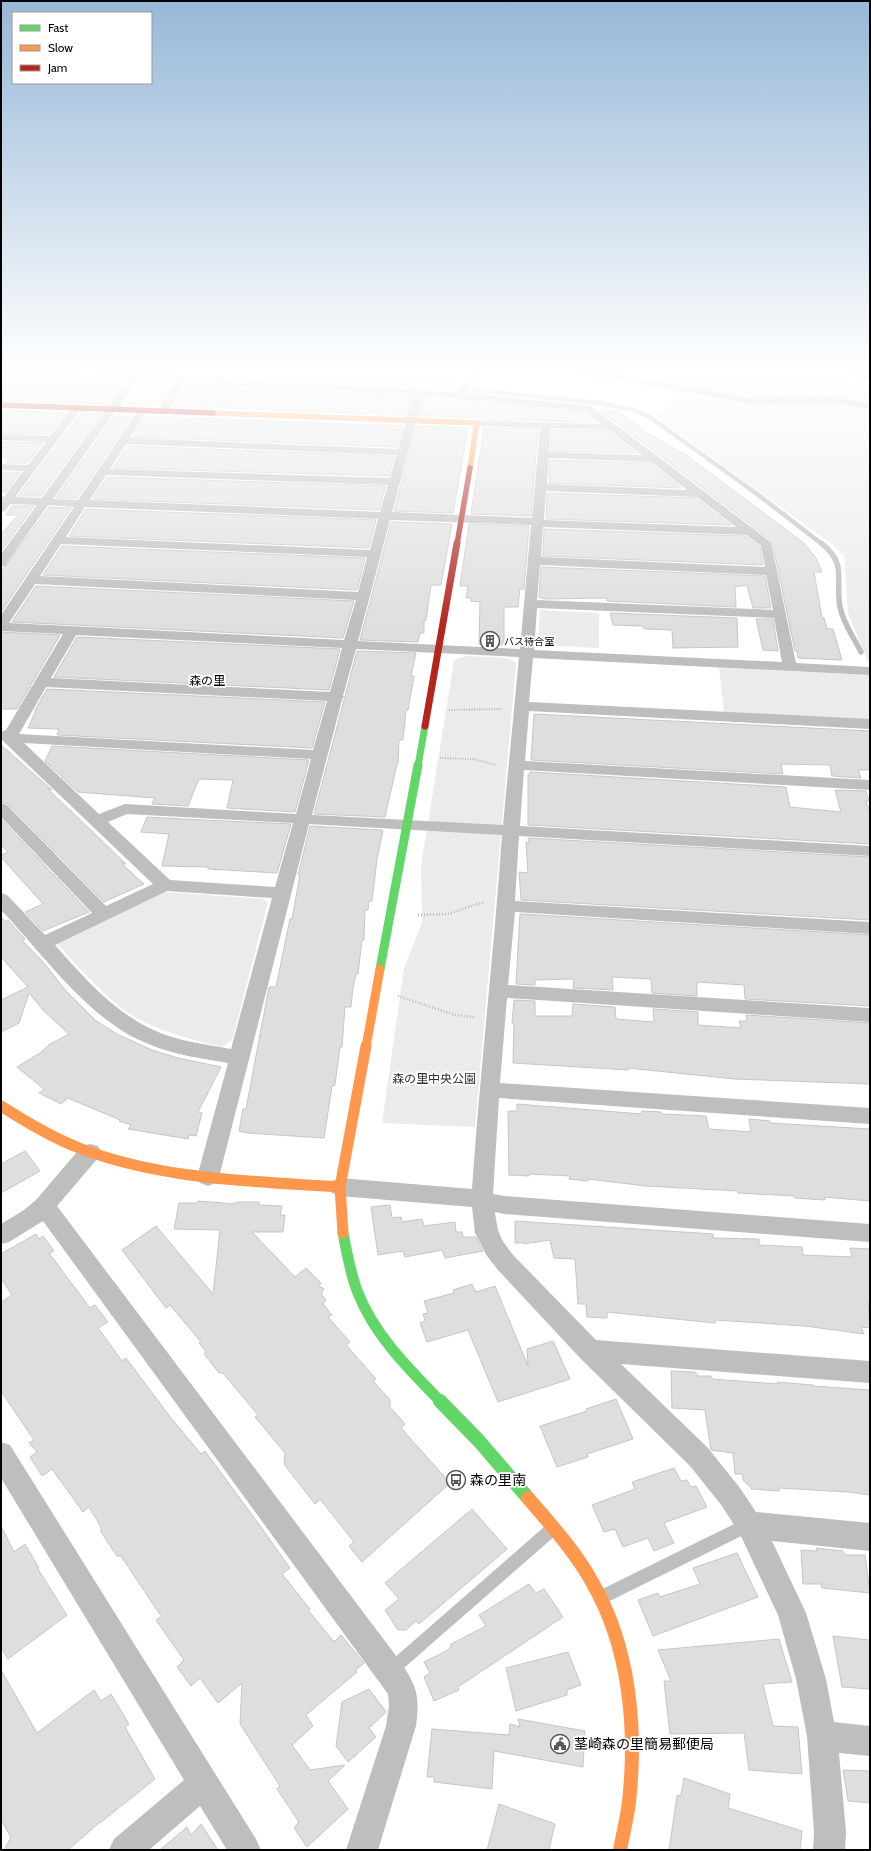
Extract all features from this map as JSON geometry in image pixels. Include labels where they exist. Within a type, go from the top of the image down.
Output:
[{"type":"street","points":[[3,503],[42,454]]},
{"type":"street","points":[[1,563],[78,454]]},
{"type":"street","points":[[1,626],[114,454]]},
{"type":"street","points":[[208,1177],[282,893],[352,644],[402,454]]},
{"type":"street","points":[[472,454],[407,825],[340,1187],[341,1216],[346,1253],[358,1293],[369,1319],[398,1355],[478,1440],[553,1528],[586,1572],[601,1598],[619,1648],[628,1696],[632,1746],[629,1801],[620,1850]]},
{"type":"street","points":[[648,454],[767,545],[790,666]]},
{"type":"street","points":[[654,459],[544,455],[518,765],[511,831],[507,907],[489,1090],[482,1200],[486,1232],[495,1249],[506,1263],[590,1350],[700,1457],[731,1497],[748,1525],[773,1571],[792,1613],[811,1679],[822,1736],[830,1832],[828,1850]]},
{"type":"street","points":[[1,467],[31,468]]},
{"type":"street","points":[[103,472],[394,482]]},
{"type":"street","points":[[541,487],[700,494]]},
{"type":"street","points":[[3,503],[44,502],[749,531]]},
{"type":"street","points":[[58,540],[375,554]]},
{"type":"street","points":[[535,561],[771,571]]},
{"type":"street","points":[[32,580],[364,596]]},
{"type":"street","points":[[532,604],[780,614]]},
{"type":"street","points":[[1,626],[527,654],[870,670]]},
{"type":"street","points":[[5,735],[42,682],[72,630]]},
{"type":"street","points":[[42,682],[337,698]]},
{"type":"street","points":[[522,708],[870,724]]},
{"type":"street","points":[[5,735],[321,755]]},
{"type":"street","points":[[5,735],[164,885]]},
{"type":"street","points":[[518,765],[870,784]]},
{"type":"street","points":[[1,808],[104,914]]},
{"type":"street","points":[[97,822],[125,809],[870,851]]},
{"type":"street","points":[[42,944],[164,885],[282,893]]},
{"type":"street","points":[[1,898],[89,994],[105,1009],[123,1022],[145,1034],[171,1043],[200,1051],[239,1058]]},
{"type":"street","points":[[507,907],[870,928]]},
{"type":"street","points":[[498,991],[870,1015]]},
{"type":"street","points":[[489,1090],[870,1116]]},
{"type":"street","points":[[1,1106],[14,1116],[48,1134],[90,1152],[164,1171],[208,1177],[469,1197],[504,1205],[870,1233]]},
{"type":"street","points":[[1,1235],[32,1217],[44,1206],[90,1152]]},
{"type":"street","points":[[44,1206],[390,1671],[402,1690],[404,1706],[401,1726],[362,1850]]},
{"type":"street","points":[[590,1350],[870,1372]]},
{"type":"street","points":[[1,1454],[244,1850]]},
{"type":"street","points":[[748,1525],[870,1537]]},
{"type":"street","points":[[822,1736],[870,1741]]},
{"type":"street","points":[[125,1850],[204,1783]]},
{"type":"lane","points":[[601,1598],[748,1525]]},
{"type":"lane","points":[[390,1671],[553,1528]]},
{"type":"path","points":[[446,710],[522,708]]},
{"type":"path","points":[[434,758],[474,759],[499,766],[518,765]]},
{"type":"path","points":[[418,915],[449,914],[477,903],[507,907]]},
{"type":"path","points":[[396,995],[455,1016],[496,1017]]},
{"type":"green space","points":[[708,454],[870,454],[870,661],[868,661],[848,613],[844,556],[833,545]]},
{"type":"green space","points":[[540,610],[599,613],[599,648],[538,645]]},
{"type":"green space","name":"森の里中央公園","points":[[468,656],[508,658],[516,663],[475,1127],[382,1123],[404,968],[422,923],[421,866],[454,661]]},
{"type":"green space","points":[[719,668],[869,675],[870,720],[724,713]]},
{"type":"green space","points":[[161,892],[264,899],[268,903],[232,1040],[222,1047],[168,1032],[141,1021],[111,999],[56,942]]},
{"type":"building","points":[[1,454],[34,454],[27,463],[7,463],[9,459],[1,456]]},
{"type":"building","points":[[49,454],[71,454],[41,496],[18,496]]},
{"type":"building","points":[[87,454],[107,454],[77,498],[56,498]]},
{"type":"building","points":[[122,454],[351,454],[394,456],[389,476],[113,468]]},
{"type":"building","points":[[409,454],[463,454],[453,513],[394,511]]},
{"type":"building","points":[[480,454],[536,454],[531,516],[471,514]]},
{"type":"building","points":[[658,454],[686,455],[804,543],[816,558],[822,572],[814,572],[822,618],[824,618],[827,629],[833,629],[842,660],[798,658],[797,651],[795,651],[772,541]]},
{"type":"building","points":[[550,460],[650,463],[682,488],[549,483]]},
{"type":"building","points":[[1,472],[20,472],[6,492],[1,492]]},
{"type":"building","points":[[107,477],[386,486],[379,510],[93,499]]},
{"type":"building","points":[[547,493],[696,498],[731,525],[546,519]]},
{"type":"building","points":[[12,506],[34,506],[1,551],[1,535],[18,515],[6,515]]},
{"type":"building","points":[[49,507],[71,508],[1,612],[1,572]]},
{"type":"building","points":[[86,509],[376,520],[369,548],[69,536]]},
{"type":"building","points":[[391,522],[452,524],[441,585],[431,585],[426,620],[424,620],[424,633],[420,633],[418,642],[360,640]]},
{"type":"building","points":[[469,524],[529,526],[524,590],[520,588],[518,607],[504,607],[504,645],[479,644],[480,602],[471,601],[471,598],[466,598],[468,586],[460,586]]},
{"type":"building","points":[[544,529],[745,536],[760,547],[763,565],[543,556]]},
{"type":"building","points":[[62,546],[365,558],[357,590],[43,575]]},
{"type":"building","points":[[541,567],[765,576],[771,608],[753,608],[747,585],[735,587],[736,607],[607,601],[607,598],[544,599],[539,597]]},
{"type":"building","points":[[36,586],[354,601],[343,638],[12,622]]},
{"type":"building","points":[[610,613],[737,618],[738,647],[673,648],[672,630],[645,629],[642,626],[613,625]]},
{"type":"building","points":[[756,619],[773,619],[778,651],[763,650]]},
{"type":"building","points":[[1,632],[60,635],[17,709],[1,709]]},
{"type":"building","points":[[77,637],[340,649],[329,690],[54,677]]},
{"type":"building","points":[[357,651],[416,653],[411,676],[414,676],[408,710],[406,710],[403,740],[399,740],[398,764],[385,817],[314,814]]},
{"type":"building","points":[[47,689],[325,702],[312,748],[57,735],[59,729],[28,728],[35,710]]},
{"type":"building","points":[[534,714],[870,731],[870,770],[858,770],[861,778],[832,776],[830,765],[781,764],[783,774],[531,760]]},
{"type":"building","points":[[1,745],[52,790],[48,789],[126,864],[122,864],[144,884],[104,902],[8,804],[1,802]]},
{"type":"building","points":[[52,746],[309,760],[295,812],[227,808],[233,780],[199,779],[188,806],[152,804],[155,798],[78,792],[45,761]]},
{"type":"building","points":[[530,772],[786,787],[790,807],[841,812],[835,790],[866,791],[869,801],[866,801],[870,813],[870,844],[528,825],[528,774],[530,774]]},
{"type":"building","points":[[147,817],[291,824],[277,873],[208,869],[208,867],[162,866],[169,834],[141,832]]},
{"type":"building","points":[[1,819],[89,912],[43,931],[25,912],[43,904],[1,857],[1,855],[8,852],[1,845]]},
{"type":"building","points":[[310,826],[383,831],[377,859],[372,901],[369,901],[368,910],[365,910],[364,940],[362,940],[358,974],[356,974],[353,988],[351,1007],[345,1007],[342,1047],[340,1047],[335,1085],[332,1086],[324,1138],[247,1133],[239,1131],[243,1109],[246,1109],[269,987],[276,987],[290,919],[292,919],[300,875],[298,875]]},
{"type":"building","points":[[528,838],[870,857],[870,920],[521,900],[519,872],[528,873],[526,842],[529,842]]},
{"type":"building","points":[[520,914],[870,935],[870,1006],[745,999],[744,985],[697,982],[697,996],[652,993],[651,979],[612,977],[613,990],[573,988],[574,979],[535,980],[535,985],[516,984]]},
{"type":"building","points":[[1,917],[5,922],[8,920],[25,939],[23,941],[43,962],[66,991],[95,1020],[117,1034],[152,1050],[178,1058],[221,1067],[198,1112],[202,1113],[196,1136],[189,1135],[188,1139],[128,1129],[132,1125],[119,1121],[120,1120],[68,1098],[61,1104],[39,1093],[44,1089],[17,1067],[40,1053],[50,1044],[69,1034],[42,1009],[29,993],[19,1023],[1,1032],[1,1000],[28,987],[1,957]]},
{"type":"building","points":[[514,1000],[535,1001],[535,1016],[572,1016],[573,1004],[615,1007],[616,1019],[654,1022],[653,1009],[698,1012],[698,1025],[741,1028],[739,1021],[747,1021],[746,1015],[870,1023],[870,1084],[735,1079],[628,1068],[628,1070],[513,1063],[514,1023],[512,1023]]},
{"type":"building","points":[[517,1104],[642,1114],[642,1111],[661,1112],[662,1114],[706,1116],[709,1129],[751,1132],[749,1119],[770,1121],[770,1123],[870,1129],[870,1201],[825,1197],[825,1200],[795,1198],[794,1196],[738,1193],[738,1191],[646,1186],[588,1179],[588,1181],[569,1179],[570,1176],[529,1174],[529,1176],[509,1175],[508,1111],[517,1111]]},
{"type":"building","points":[[25,1151],[40,1171],[1,1193],[1,1164]]},
{"type":"building","points":[[198,1201],[235,1204],[236,1202],[259,1202],[259,1205],[282,1206],[280,1215],[285,1215],[283,1232],[252,1232],[295,1277],[306,1268],[321,1283],[319,1286],[324,1289],[321,1294],[326,1300],[323,1304],[332,1315],[328,1317],[350,1342],[346,1345],[376,1379],[373,1381],[390,1400],[390,1407],[405,1424],[401,1428],[450,1483],[362,1562],[349,1546],[354,1542],[320,1499],[315,1504],[284,1464],[285,1453],[255,1417],[258,1415],[223,1373],[219,1373],[205,1355],[205,1350],[199,1343],[201,1342],[170,1305],[166,1308],[122,1250],[156,1226],[213,1294],[220,1230],[174,1229],[179,1203],[198,1203]]},
{"type":"building","points":[[390,1205],[392,1218],[401,1217],[402,1222],[422,1219],[424,1226],[455,1222],[456,1232],[462,1232],[463,1237],[476,1237],[483,1251],[445,1258],[442,1250],[405,1257],[403,1251],[378,1255],[371,1207]]},
{"type":"building","points":[[515,1221],[713,1234],[713,1238],[759,1239],[759,1245],[802,1247],[803,1255],[852,1257],[850,1248],[870,1249],[870,1302],[868,1302],[870,1328],[861,1327],[864,1334],[805,1326],[715,1320],[715,1323],[607,1312],[607,1318],[587,1317],[586,1304],[578,1304],[575,1259],[554,1258],[550,1240],[524,1244],[515,1243]]},
{"type":"building","points":[[36,1234],[39,1239],[43,1236],[54,1251],[49,1253],[90,1308],[95,1305],[108,1322],[98,1328],[122,1361],[126,1358],[171,1418],[201,1454],[205,1451],[258,1523],[290,1568],[282,1574],[310,1609],[308,1610],[334,1642],[341,1635],[364,1663],[355,1671],[357,1672],[306,1715],[313,1726],[292,1745],[310,1770],[345,1765],[328,1781],[348,1809],[307,1847],[294,1828],[299,1822],[277,1789],[280,1786],[240,1724],[242,1683],[218,1703],[200,1678],[191,1686],[177,1667],[184,1660],[156,1620],[161,1616],[121,1556],[117,1556],[101,1532],[101,1527],[89,1507],[83,1512],[52,1469],[42,1476],[30,1457],[37,1452],[29,1443],[34,1440],[1,1391],[1,1302],[12,1295],[1,1278],[1,1254]]},
{"type":"building","points":[[472,1284],[476,1292],[495,1286],[528,1366],[527,1349],[553,1341],[570,1379],[498,1402],[468,1330],[427,1342],[420,1323],[425,1321],[423,1314],[428,1313],[424,1301],[454,1293],[453,1290]]},
{"type":"building","points":[[671,1371],[695,1372],[698,1376],[711,1376],[712,1379],[778,1384],[777,1382],[870,1390],[870,1495],[848,1492],[779,1488],[779,1491],[752,1489],[743,1480],[742,1474],[735,1474],[733,1453],[711,1450],[705,1410],[672,1408]]},
{"type":"building","points":[[616,1399],[633,1439],[587,1454],[588,1457],[557,1467],[540,1426],[587,1411],[586,1409]]},
{"type":"building","points":[[674,1468],[681,1481],[687,1480],[691,1487],[696,1486],[707,1507],[664,1523],[674,1543],[654,1551],[648,1538],[623,1547],[615,1529],[604,1532],[592,1505],[635,1489],[632,1482]]},
{"type":"building","points":[[472,1509],[507,1549],[419,1624],[416,1621],[406,1630],[398,1630],[385,1610],[399,1599],[385,1583]]},
{"type":"building","points":[[1,1526],[14,1552],[25,1544],[39,1568],[38,1569],[67,1615],[8,1659],[1,1647]]},
{"type":"building","points":[[816,1548],[843,1551],[845,1555],[865,1555],[870,1593],[822,1588],[821,1584],[803,1584],[801,1550],[817,1551]]},
{"type":"building","points":[[737,1553],[758,1597],[653,1636],[638,1600],[658,1593],[660,1597],[700,1584],[693,1568]]},
{"type":"building","points":[[529,1584],[536,1593],[544,1589],[563,1617],[458,1687],[459,1690],[434,1701],[424,1677],[430,1673],[424,1662],[450,1649],[451,1644],[486,1626],[479,1615]]},
{"type":"building","points":[[833,1636],[870,1640],[870,1689],[842,1687]]},
{"type":"building","points":[[779,1639],[792,1682],[763,1684],[773,1726],[798,1727],[802,1774],[749,1770],[744,1733],[670,1734],[664,1681],[671,1681],[658,1650]]},
{"type":"building","points":[[568,1652],[581,1685],[567,1690],[567,1695],[516,1711],[506,1668]]},
{"type":"building","points":[[1,1670],[37,1733],[94,1690],[101,1701],[111,1694],[129,1724],[125,1727],[155,1779],[100,1822],[68,1850],[4,1850],[11,1838],[1,1819]]},
{"type":"building","points":[[369,1689],[386,1712],[369,1728],[376,1737],[348,1762],[336,1746],[342,1702]]},
{"type":"building","points":[[518,1719],[585,1731],[583,1767],[494,1751],[492,1789],[434,1782],[434,1777],[427,1777],[432,1729],[509,1735],[510,1724],[520,1727]]},
{"type":"building","points":[[843,1770],[870,1771],[870,1803],[848,1801]]},
{"type":"building","points":[[684,1778],[730,1794],[728,1808],[802,1831],[800,1850],[669,1850],[677,1796],[681,1795]]},
{"type":"building","points":[[499,1804],[555,1824],[549,1850],[487,1850]]},
{"type":"building","points":[[201,1824],[218,1850],[160,1850],[187,1827],[191,1835]]},
{"type":"waterway","points":[[702,454],[822,544]]},
{"type":"waterway","points":[[822,544],[835,558],[838,565],[841,613],[861,652]]},
{"type":"traffic: fast","points":[[380,969],[425,726]]},
{"type":"traffic: fast","points":[[343,1233],[349,1265],[358,1293],[370,1317],[384,1339],[401,1360],[479,1441],[528,1498]]},
{"type":"traffic: slow","points":[[470,468],[472,454]]},
{"type":"traffic: slow","points":[[343,1233],[340,1187],[380,969]]},
{"type":"traffic: slow","points":[[1,1106],[39,1129],[69,1144],[110,1159],[142,1167],[208,1177],[340,1187]]},
{"type":"traffic: slow","points":[[528,1498],[571,1550],[586,1572],[605,1608],[615,1634],[628,1690],[632,1746],[629,1802],[620,1850]]},
{"type":"traffic: jam","points":[[425,726],[470,468]]},
{"type":"place","name":"バス待合室","points":[[490,641]]},
{"type":"place","name":"森の里南","points":[[456,1480]]},
{"type":"place","name":"茎崎森の里簡易郵便局","points":[[560,1744]]},
{"type":"district","name":"森の里","points":[[207,681]]}]
